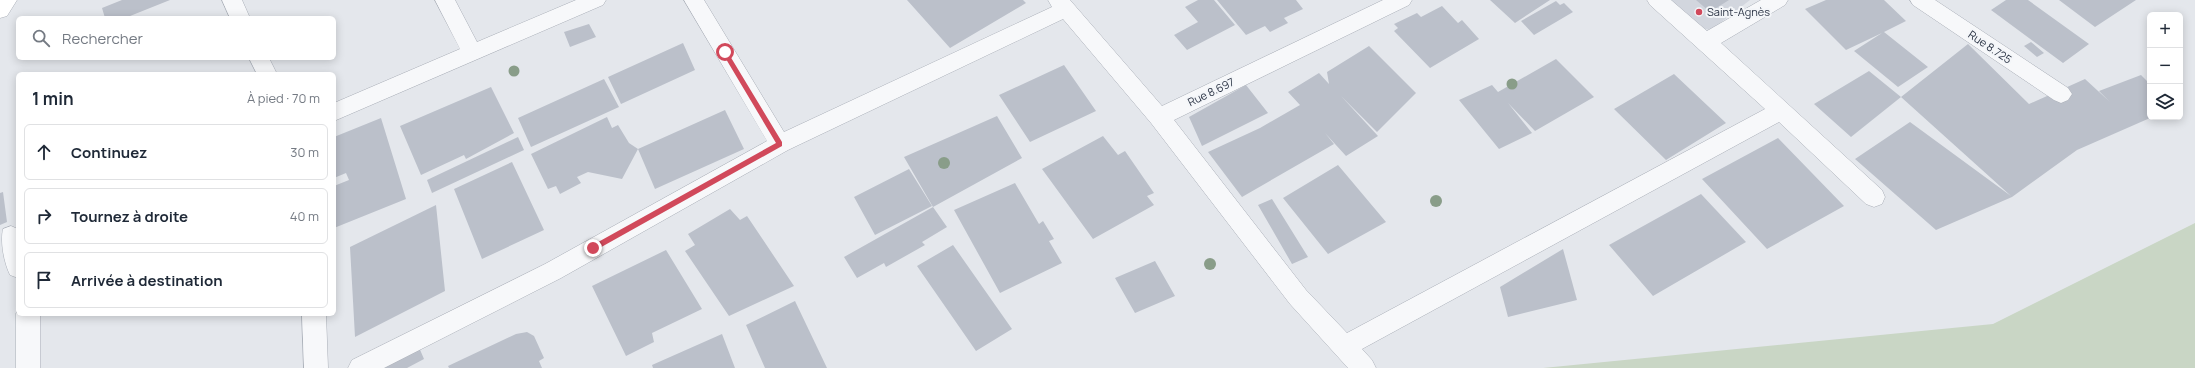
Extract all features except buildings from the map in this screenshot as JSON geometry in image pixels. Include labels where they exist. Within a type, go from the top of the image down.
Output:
[{"type":"main road","points":[[0,10],[7,0]]},
{"type":"street","points":[[232,0],[239,16]]},
{"type":"street","points":[[446,0],[472,53]]},
{"type":"street","points":[[336,111],[596,0]]},
{"type":"street","points":[[694,0],[780,144]]},
{"type":"street","name":"Rue 8.697","points":[[1159,117],[1402,0]]},
{"type":"street","points":[[1657,0],[1706,42],[1874,197]]},
{"type":"street","points":[[1706,42],[1778,0]]},
{"type":"street","name":"Rue 8.725","points":[[1920,0],[2060,94]]},
{"type":"street","points":[[360,368],[553,271],[780,144],[1062,5],[1159,117],[1298,297],[1364,368]]},
{"type":"street","points":[[260,60],[265,72]]},
{"type":"street","points":[[1343,347],[1781,111]]},
{"type":"street","points":[[10,236],[16,260]]},
{"type":"street","points":[[28,316],[28,368]]},
{"type":"street","points":[[314,316],[316,368]]},
{"type":"shaded area","name":"Saint-Agnès","points":[[1650,0],[1750,0],[1711,30],[1677,24]]},
{"type":"green space","points":[[2195,223],[2195,368],[1543,368],[1993,324]]},
{"type":"place","name":"Saint-Agnès","points":[[1699,12]]},
{"type":"route","points":[[593,248],[780,144],[725,52]]}]
